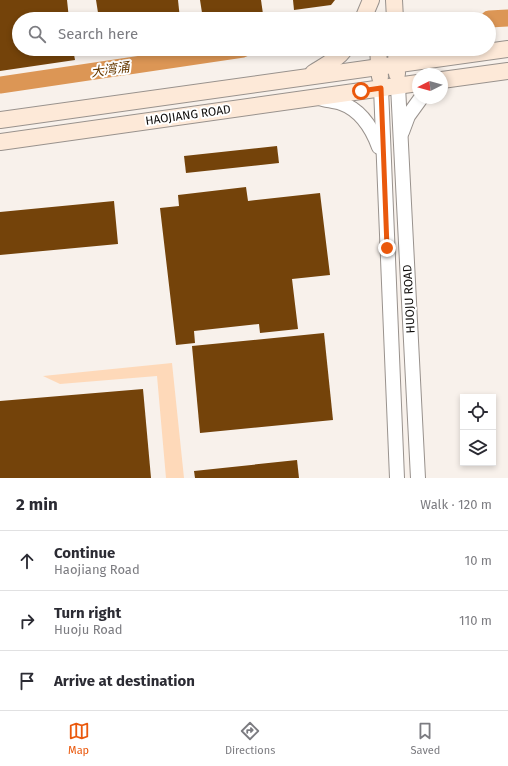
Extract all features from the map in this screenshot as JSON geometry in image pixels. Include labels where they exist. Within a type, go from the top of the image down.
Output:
[{"type":"main road","points":[[366,12],[372,0]]},
{"type":"main road","points":[[375,0],[376,12]]},
{"type":"main road","points":[[394,0],[395,12]]},
{"type":"main road","name":"HAOJIANG ROAD","points":[[496,51],[508,49]]},
{"type":"main road","points":[[306,77],[329,64],[339,56]]},
{"type":"main road","name":"HUOJU ROAD","points":[[378,56],[379,88]]},
{"type":"main road","name":"HAOJIANG ROAD","points":[[0,120],[377,67],[396,57],[454,56]]},
{"type":"main road","name":"HUOJU ROAD","points":[[396,57],[398,86]]},
{"type":"main road","points":[[448,81],[508,71]]},
{"type":"main road","name":"HAOJIANG ROAD","points":[[0,142],[412,84]]},
{"type":"street","name":"HUOJU ROAD","points":[[398,86],[418,478]]},
{"type":"street","name":"HUOJU ROAD","points":[[379,88],[397,478]]},
{"type":"street","points":[[314,97],[341,103],[359,114],[366,120],[374,134],[383,156]]},
{"type":"street","points":[[400,138],[408,116],[417,104]]},
{"type":"shaded area","points":[[172,363],[184,478],[166,478],[157,376],[60,384],[43,376]]},
{"type":"building","points":[[0,0],[67,0],[68,12],[12,12],[12,56],[74,56],[75,60],[0,71]]},
{"type":"building","points":[[96,0],[178,0],[179,12],[98,12]]},
{"type":"building","points":[[200,0],[261,0],[263,12],[202,12]]},
{"type":"building","points":[[293,0],[335,0],[331,5],[294,10]]},
{"type":"building","points":[[277,146],[279,163],[186,173],[184,156]]},
{"type":"building","points":[[246,187],[248,201],[320,193],[330,275],[292,279],[298,329],[260,333],[259,324],[194,331],[195,343],[176,345],[160,208],[179,206],[178,195]]},
{"type":"building","points":[[114,201],[118,244],[0,255],[0,212]]},
{"type":"building","points":[[324,333],[333,420],[200,433],[192,346]]},
{"type":"building","points":[[143,389],[151,478],[0,478],[0,401]]},
{"type":"building","points":[[297,460],[299,478],[195,478],[194,471]]},
{"type":"waterway","name":"大湾涌","points":[[496,19],[508,18]]},
{"type":"waterway","name":"大湾涌","points":[[0,85],[196,56]]},
{"type":"route","points":[[361,91],[381,88],[387,248]]}]
